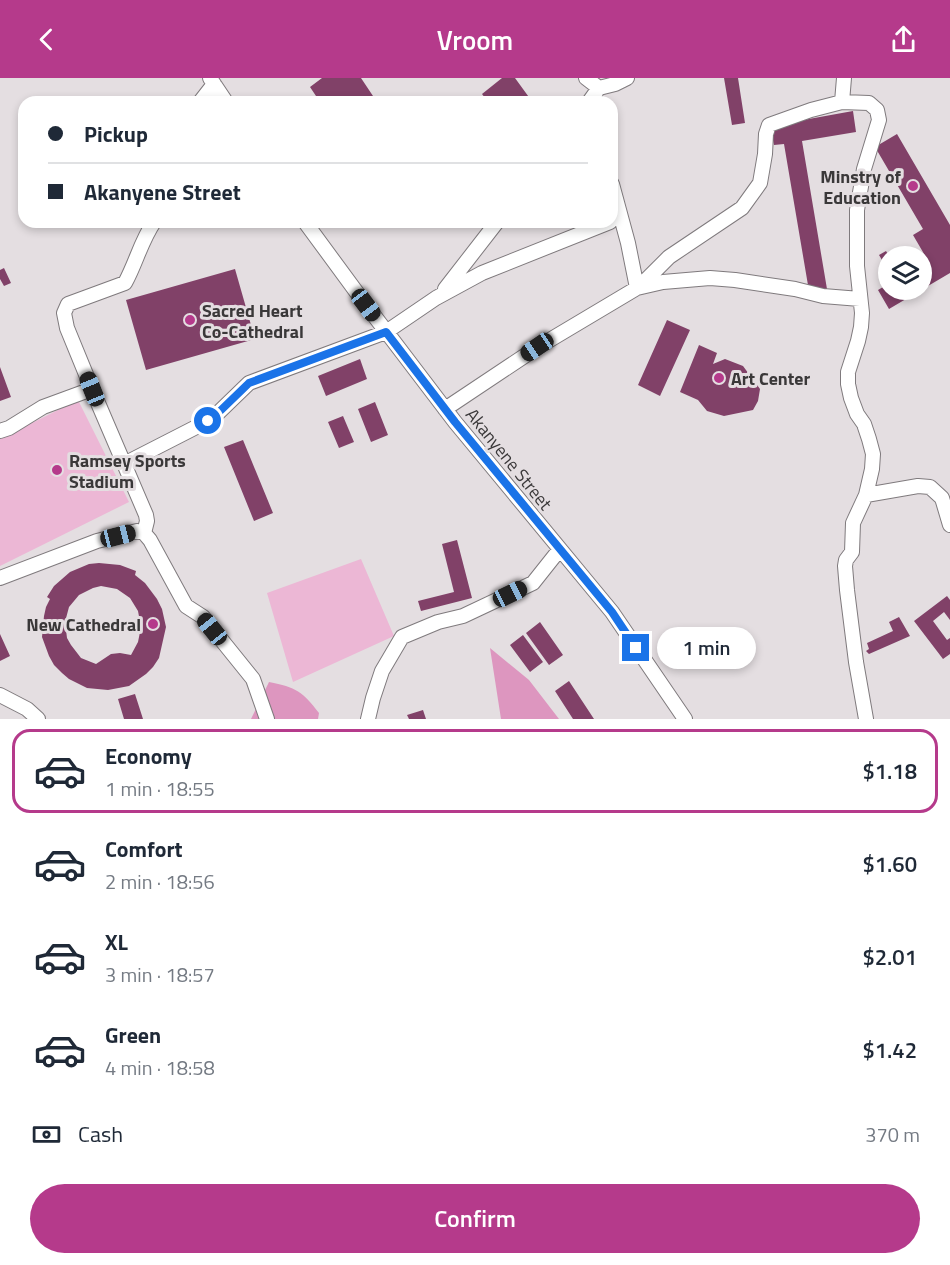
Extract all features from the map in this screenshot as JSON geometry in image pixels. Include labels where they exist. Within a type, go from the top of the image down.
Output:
[{"type":"street","points":[[586,78],[600,95],[627,78]]},
{"type":"street","points":[[842,102],[844,78]]},
{"type":"street","points":[[203,96],[212,81],[222,96]]},
{"type":"street","points":[[446,409],[537,347],[637,288],[669,257],[742,208],[760,183],[769,125],[842,102],[869,103],[877,110],[879,120],[864,169],[857,210],[857,266],[862,313],[861,327],[848,372],[848,384],[851,398],[864,424],[873,454],[866,495],[853,523],[852,552],[845,566],[856,662],[866,719]]},
{"type":"street","points":[[144,533],[146,515],[67,328],[64,313],[68,304],[125,283],[150,228]]},
{"type":"street","name":"Akanyene Street","points":[[309,228],[446,409],[612,612],[685,719]]},
{"type":"street","points":[[442,294],[492,228]]},
{"type":"street","points":[[124,464],[208,421],[249,383],[386,332],[442,294],[482,273],[594,228]]},
{"type":"street","points":[[617,228],[637,288]]},
{"type":"street","points":[[637,288],[663,282],[710,278],[795,289],[823,296],[860,299]]},
{"type":"street","points":[[0,431],[43,407],[92,389]]},
{"type":"street","points":[[866,495],[918,486],[930,487],[942,498],[950,525]]},
{"type":"street","points":[[0,578],[97,541],[136,531],[144,533],[186,606],[203,618],[253,679],[267,719]]},
{"type":"street","points":[[368,719],[382,671],[402,637],[438,622],[463,616],[533,583],[560,549]]},
{"type":"street","points":[[0,695],[27,709],[38,719]]},
{"type":"shaded area","name":"Ramsey Sports Stadium","points":[[78,400],[129,502],[0,566],[0,439]]},
{"type":"shaded area","points":[[361,559],[394,636],[293,682],[267,593]]},
{"type":"shaded area","points":[[490,648],[529,680],[559,719],[501,719]]},
{"type":"shaded area","points":[[269,682],[292,688],[303,695],[319,713],[318,719],[251,719]]},
{"type":"building","points":[[322,78],[361,78],[373,96],[316,96],[310,87]]},
{"type":"building","points":[[502,78],[515,78],[528,96],[484,96],[482,94]]},
{"type":"building","points":[[724,78],[738,78],[745,123],[732,125]]},
{"type":"building","points":[[853,111],[856,132],[802,141],[827,289],[809,291],[784,144],[774,145],[770,126]]},
{"type":"building","name":"Minstry of Education","points":[[897,134],[950,225],[950,273],[932,284],[932,246],[919,246],[913,235],[923,229],[875,147]]},
{"type":"building","points":[[4,268],[11,283],[4,286],[0,279],[0,270]]},
{"type":"building","name":"Sacred Heart Co-Cathedral","points":[[235,269],[255,339],[146,370],[126,300]]},
{"type":"building","name":"Minstry of Education","points":[[884,300],[904,300],[889,309]]},
{"type":"building","points":[[667,320],[690,330],[660,396],[638,385]]},
{"type":"building","name":"Art Center","points":[[699,345],[717,353],[713,364],[725,359],[743,366],[760,389],[758,401],[753,410],[724,416],[707,411],[698,400],[680,392]]},
{"type":"building","points":[[360,359],[367,379],[326,396],[318,376]]},
{"type":"building","points":[[0,367],[11,397],[0,401]]},
{"type":"building","points":[[375,402],[388,435],[371,442],[358,409]]},
{"type":"building","points":[[343,416],[354,442],[339,448],[328,422]]},
{"type":"building","points":[[243,440],[273,513],[254,521],[224,447]]},
{"type":"building","points":[[457,540],[472,598],[421,611],[418,601],[454,592],[442,544]]},
{"type":"building","name":"New Cathedral","points":[[89,564],[120,565],[136,571],[135,575],[145,583],[162,609],[166,627],[159,658],[146,674],[129,686],[108,690],[87,688],[69,679],[54,665],[42,637],[44,616],[50,599],[47,597],[54,586],[70,572]],"holes":[[[101,586],[117,589],[130,598],[138,611],[141,627],[138,642],[131,655],[111,654],[96,664],[81,658],[67,638],[65,622],[69,607],[79,595],[93,588]]]},
{"type":"building","points":[[947,596],[950,600],[950,620],[944,612],[933,621],[947,640],[950,638],[950,654],[943,659],[914,621]]},
{"type":"building","points":[[899,617],[910,636],[869,654],[866,651],[869,649],[867,643],[893,631],[889,622]]},
{"type":"building","points":[[540,622],[563,655],[549,665],[526,633]]},
{"type":"building","points":[[0,634],[10,656],[0,661]]},
{"type":"building","points":[[523,635],[543,662],[530,672],[510,645]]},
{"type":"building","points":[[569,681],[594,719],[573,719],[555,691]]},
{"type":"building","points":[[135,694],[143,719],[124,719],[118,699]]},
{"type":"building","points":[[423,710],[426,719],[409,719],[407,715]]},
{"type":"place","name":"Minstry of Education","points":[[913,186]]},
{"type":"place","name":"Sacred Heart Co-Cathedral","points":[[190,320]]},
{"type":"place","name":"Art Center","points":[[719,378]]},
{"type":"place","name":"Ramsey Sports Stadium","points":[[57,470]]},
{"type":"place","name":"New Cathedral","points":[[153,624]]},
{"type":"route","points":[[208,421],[249,383],[386,332],[455,422],[612,612],[636,648]]}]
